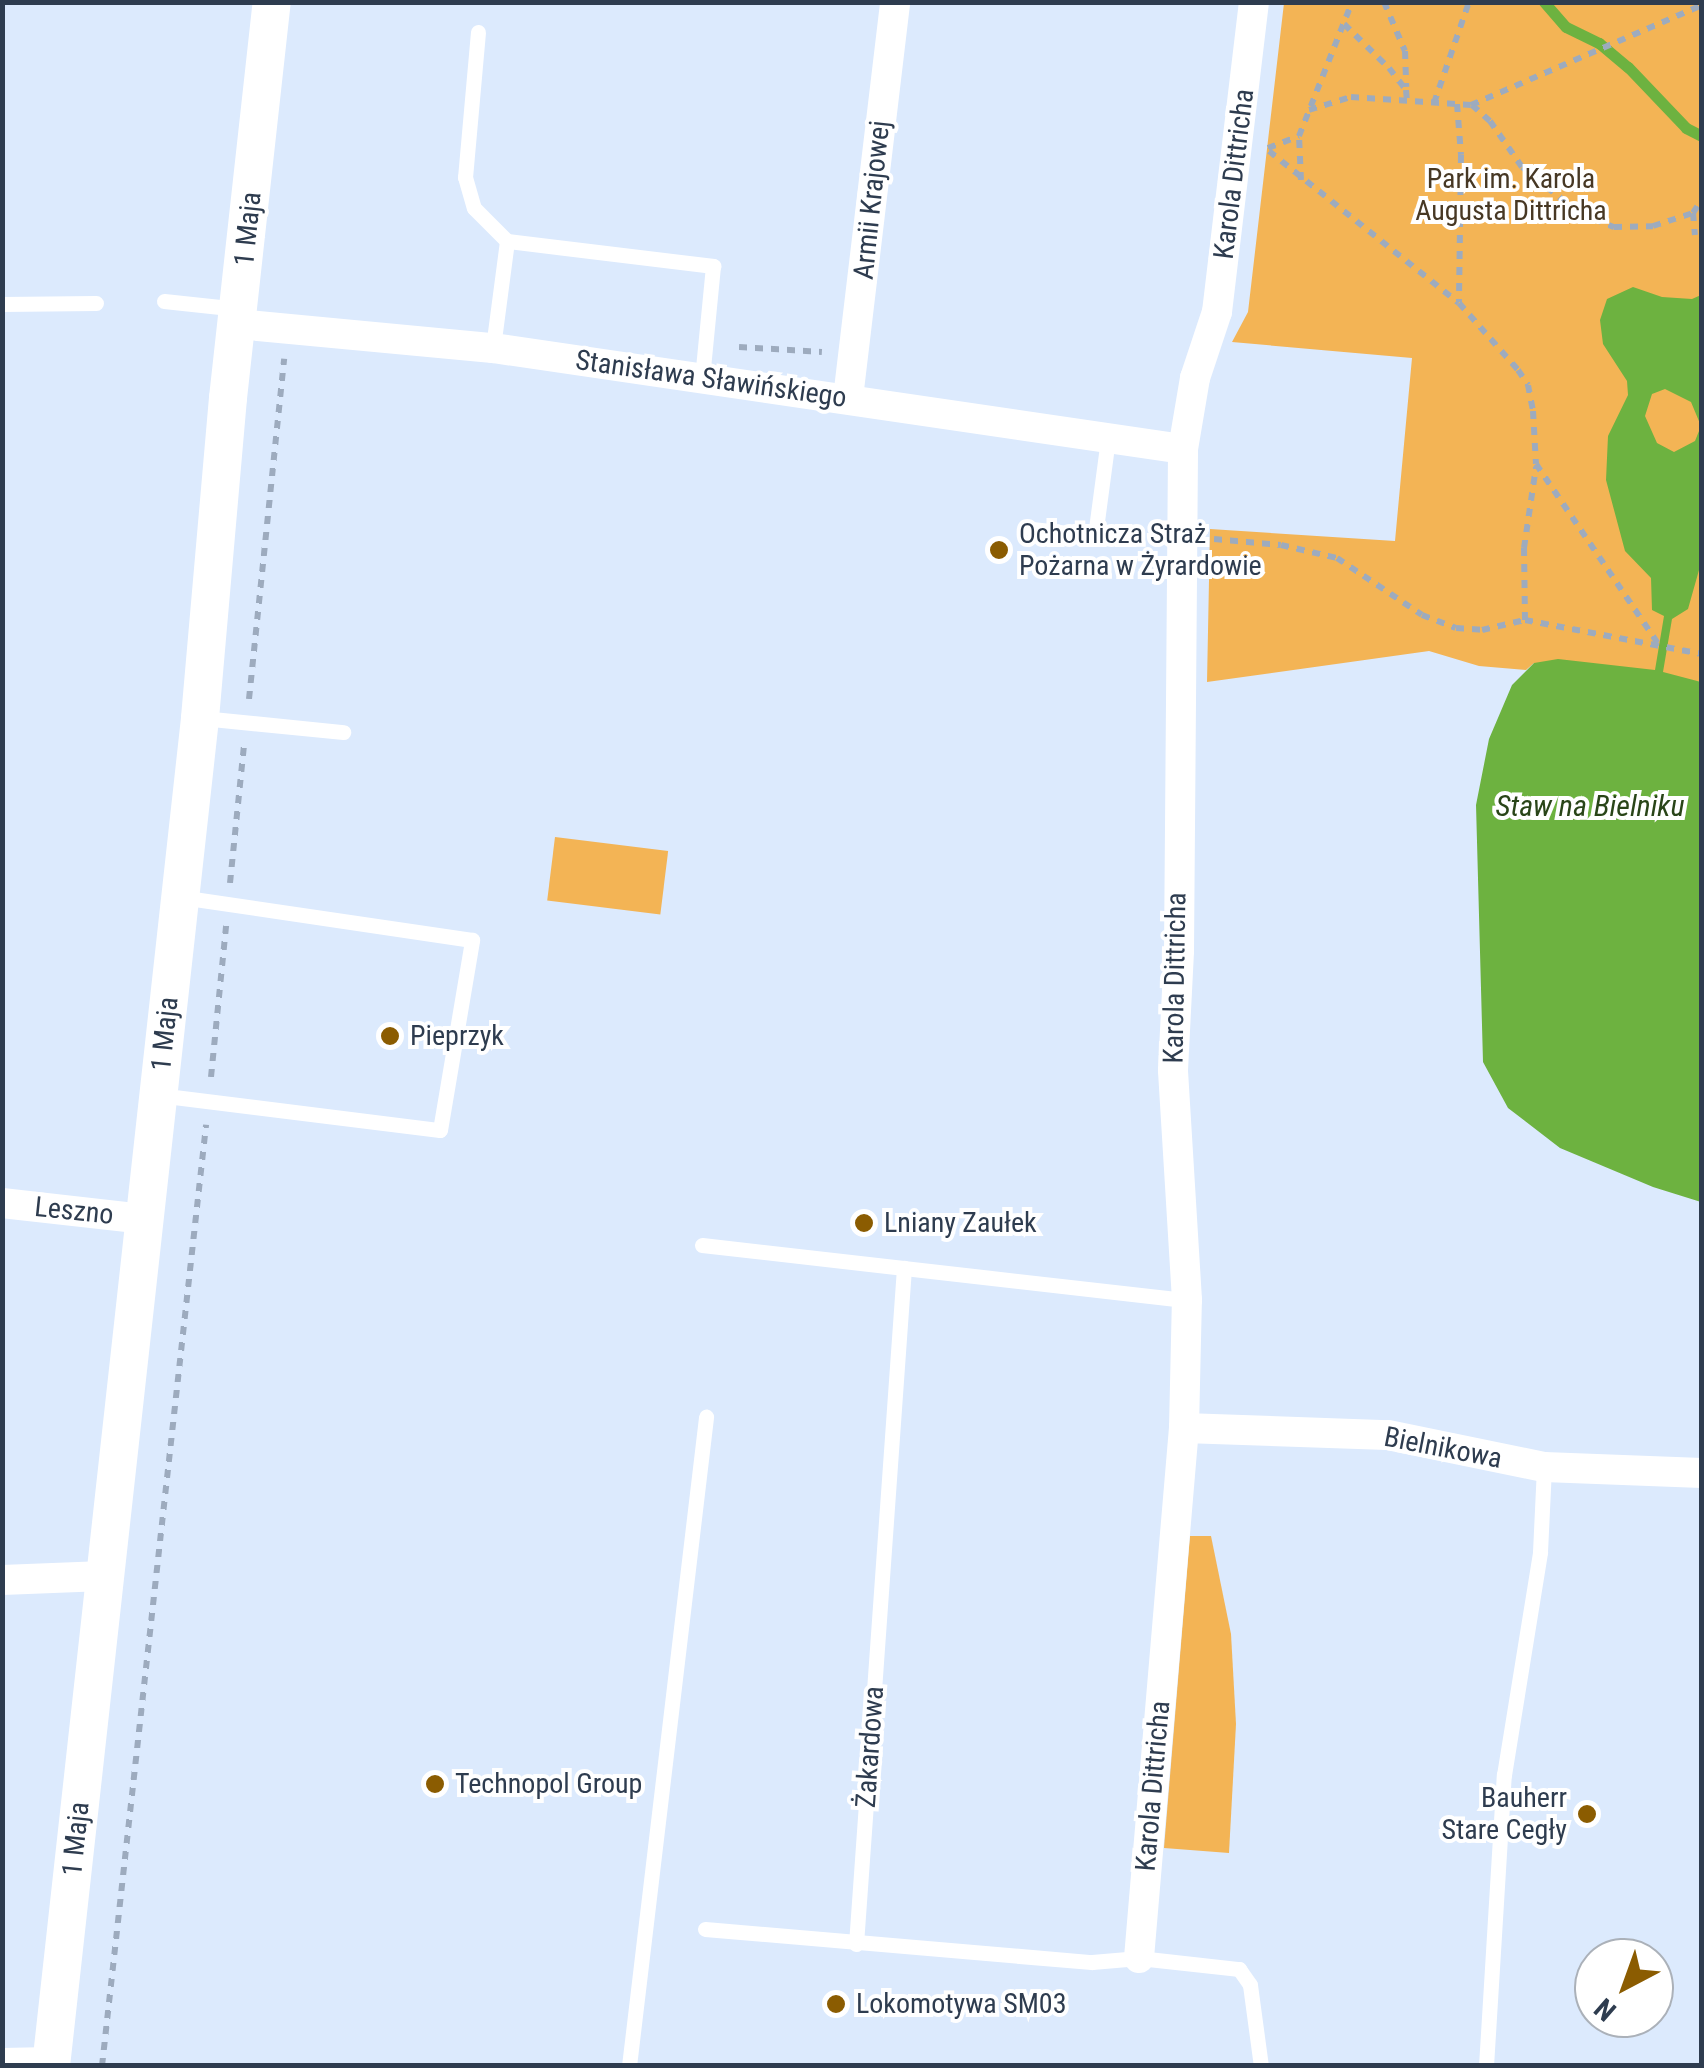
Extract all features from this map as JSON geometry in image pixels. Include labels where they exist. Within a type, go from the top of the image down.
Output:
[{"type":"street","name":"1 Maja","points":[[51,2064],[200,718],[272,2]]},
{"type":"street","name":"Armii Krajowej","points":[[848,398],[895,2]]},
{"type":"street","name":"Karola Dittricha","points":[[1138,1958],[1184,1428],[1187,1300],[1173,1070],[1178,951],[1183,449],[1195,378],[1217,312],[1254,2]]},
{"type":"street","name":"Stanisława Sławińskiego","points":[[238,317],[493,348],[1183,449]]},
{"type":"street","name":"Leszno","points":[[2,1204],[145,1219]]},
{"type":"street","name":"Bielnikowa","points":[[1184,1428],[1388,1435],[1544,1467],[1702,1473]]},
{"type":"street","points":[[2,1580],[104,1576]]},
{"type":"street","points":[[2,2062],[51,2064]]},
{"type":"lane","points":[[478,32],[465,177],[474,208],[507,241],[713,266],[702,378]]},
{"type":"lane","points":[[493,348],[507,241]]},
{"type":"lane","points":[[164,301],[238,317]]},
{"type":"lane","points":[[2,304],[96,303]]},
{"type":"lane","points":[[1032,529],[1096,536],[1108,438]]},
{"type":"lane","points":[[200,718],[342,732]]},
{"type":"lane","points":[[158,1095],[440,1130],[472,940],[180,897]]},
{"type":"lane","points":[[702,1245],[1187,1300]]},
{"type":"lane","name":"Żakardowa","points":[[856,1944],[904,1268]]},
{"type":"lane","points":[[629,2066],[706,1417]]},
{"type":"lane","points":[[1486,2066],[1504,1775],[1540,1552],[1544,1467]]},
{"type":"lane","points":[[705,1929],[1092,1962],[1138,1958],[1238,1969],[1250,1984],[1260,2066]]},
{"type":"path","points":[[1384,2],[1405,51],[1407,101]]},
{"type":"path","points":[[1434,103],[1469,2]]},
{"type":"path","points":[[1302,181],[1300,136],[1353,4]]},
{"type":"path","points":[[1308,110],[1351,97],[1471,105],[1702,5]]},
{"type":"path","points":[[1344,24],[1406,90]]},
{"type":"path","points":[[1456,104],[1461,155],[1458,303]]},
{"type":"path","points":[[1471,105],[1490,121],[1522,167],[1579,213],[1614,227],[1653,226],[1693,213]]},
{"type":"path","points":[[1300,136],[1267,148],[1302,181],[1458,303],[1528,385],[1536,464],[1524,548],[1525,620]]},
{"type":"path","points":[[1695,235],[1693,213],[1702,198]]},
{"type":"path","points":[[1536,464],[1659,644]]},
{"type":"path","points":[[1199,538],[1281,545],[1337,558],[1422,615],[1456,628],[1482,630],[1525,620],[1702,654]]},
{"type":"green space","name":"Park im. Karola Augusta Dittricha","points":[[1284,3],[1701,3],[1701,682],[1534,663],[1526,670],[1479,666],[1429,651],[1207,682],[1210,529],[1395,541],[1412,358],[1232,342],[1248,312]]},
{"type":"green space","points":[[555,837],[668,851],[660,914],[547,901]]},
{"type":"green space","points":[[1190,1536],[1211,1536],[1231,1634],[1236,1724],[1229,1853],[1164,1848]]},
{"type":"water","name":"Staw na Bielniku","points":[[1633,287],[1662,297],[1692,299],[1701,295],[1701,426],[1701,563],[1688,609],[1672,619],[1663,672],[1701,682],[1701,1202],[1653,1187],[1560,1148],[1508,1108],[1483,1062],[1476,805],[1489,739],[1512,685],[1534,663],[1558,659],[1655,670],[1664,616],[1652,610],[1651,578],[1625,551],[1606,480],[1608,436],[1628,395],[1627,381],[1603,344],[1600,320],[1607,299]],"holes":[[[1665,389],[1691,402],[1701,426],[1695,441],[1674,452],[1657,443],[1645,416],[1652,394]]]},
{"type":"waterway","points":[[1544,2],[1566,27],[1599,43],[1628,67],[1686,128],[1700,135]]},
{"type":"place","name":"Ochotnicza Straż Pożarna w Żyrardowie","points":[[999,550]]},
{"type":"place","name":"Pieprzyk","points":[[390,1036]]},
{"type":"place","name":"Lniany Zaułek","points":[[864,1223]]},
{"type":"place","name":"Technopol Group","points":[[435,1784]]},
{"type":"place","name":"Bauherr Stare Cegły","points":[[1587,1814]]},
{"type":"place","name":"Lokomotywa SM03","points":[[836,2004]]}]
